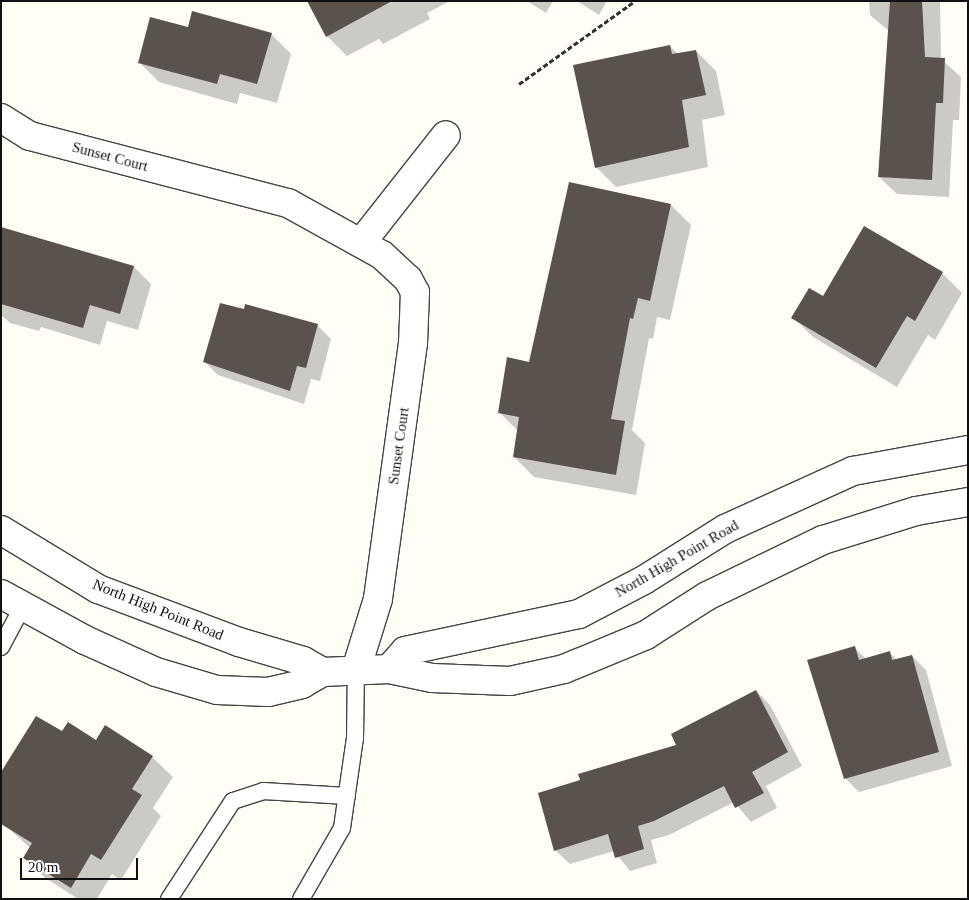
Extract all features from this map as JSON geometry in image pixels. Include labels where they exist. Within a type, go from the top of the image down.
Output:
[{"type":"street","name":"Sunset Court","points":[[1,118],[30,136],[288,203],[382,255],[408,279],[415,292],[413,343],[378,599],[356,670]]},
{"type":"street","points":[[360,243],[446,135]]},
{"type":"street","name":"North High Point Road","points":[[389,669],[405,651],[579,614],[644,580],[725,530],[853,471],[968,450]]},
{"type":"street","name":"North High Point Road","points":[[12,600],[85,640],[156,672],[217,690],[268,692],[302,684],[324,672],[356,670],[389,669],[432,678],[510,681],[564,669],[646,635],[708,596],[823,540],[916,510],[968,502]]},
{"type":"street","name":"North High Point Road","points":[[1,530],[98,589],[239,642],[302,661],[324,672]]},
{"type":"lane","points":[[1,647],[12,600]]},
{"type":"lane","points":[[301,899],[342,828],[355,738],[356,670]]},
{"type":"lane","points":[[169,899],[233,800],[263,791],[347,796]]},
{"type":"path","points":[[519,84],[634,1]]},
{"type":"building","points":[[307,1],[392,1],[326,37]]},
{"type":"building","points":[[890,1],[922,1],[925,57],[945,58],[943,103],[936,103],[932,180],[878,177]]},
{"type":"building","points":[[192,11],[272,33],[257,84],[220,74],[217,84],[138,63],[150,17],[188,27]]},
{"type":"building","points":[[670,45],[672,54],[696,50],[706,95],[682,100],[689,147],[595,168],[573,65]]},
{"type":"building","points":[[569,182],[671,204],[650,301],[638,298],[633,319],[630,318],[611,419],[625,421],[616,475],[513,457],[519,417],[498,413],[507,357],[529,362]]},
{"type":"building","points":[[864,226],[943,272],[915,321],[907,316],[876,368],[791,318],[809,288],[823,296]]},
{"type":"building","points":[[1,227],[134,266],[120,314],[90,305],[83,328],[1,304]]},
{"type":"building","points":[[220,303],[244,309],[245,304],[318,324],[306,368],[297,366],[290,391],[203,362]]},
{"type":"building","points":[[855,646],[859,660],[890,651],[892,660],[912,655],[939,752],[844,779],[807,660]]},
{"type":"building","points":[[756,690],[788,752],[752,772],[764,793],[735,808],[724,786],[654,821],[638,826],[644,849],[615,858],[608,834],[554,851],[538,793],[580,780],[578,774],[676,745],[671,734]]},
{"type":"building","points":[[36,716],[62,731],[68,722],[96,740],[105,725],[153,756],[132,789],[142,795],[101,860],[91,854],[71,888],[23,858],[32,843],[1,824],[1,772]]}]
